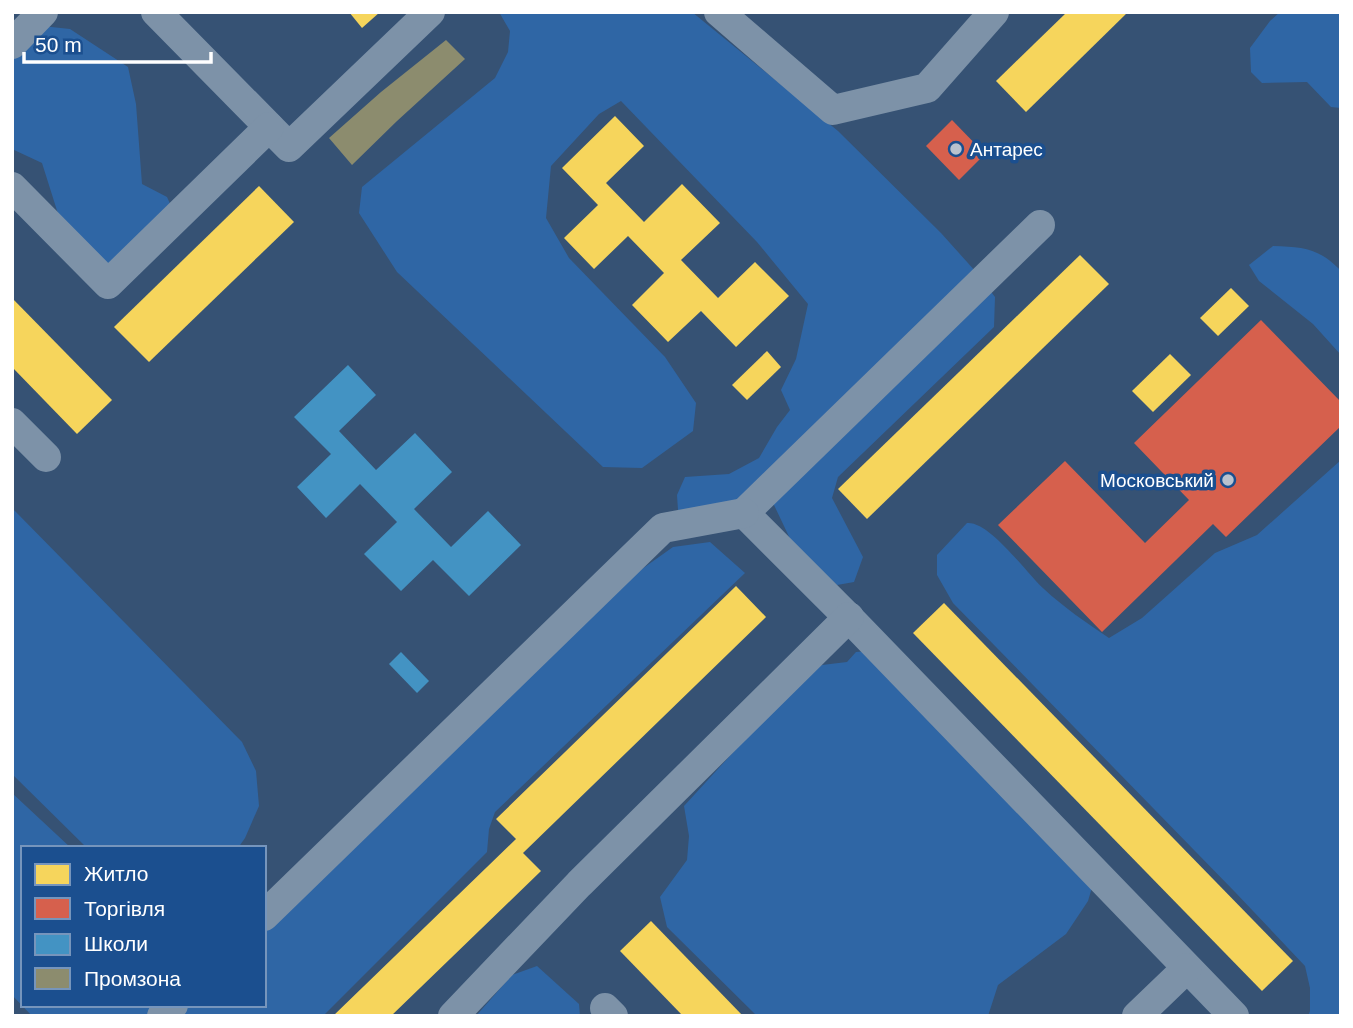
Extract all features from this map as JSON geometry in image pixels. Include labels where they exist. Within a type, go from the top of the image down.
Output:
[{"type":"lane","points":[[12,44],[43,12]]},
{"type":"lane","points":[[156,12],[289,147],[430,12]]},
{"type":"lane","points":[[719,12],[833,110],[927,88],[994,12]]},
{"type":"lane","points":[[12,187],[108,284],[269,127]]},
{"type":"lane","points":[[266,914],[663,528],[744,513],[1040,225]]},
{"type":"lane","points":[[12,423],[46,457]]},
{"type":"lane","points":[[744,513],[849,617],[1234,1016]]},
{"type":"lane","points":[[453,1016],[579,884],[849,617]]},
{"type":"lane","points":[[1137,1016],[1187,968]]},
{"type":"shaded area","points":[[499,12],[692,12],[838,131],[941,233],[995,297],[994,327],[838,477],[832,498],[863,557],[854,582],[837,585],[793,545],[774,505],[678,510],[677,495],[685,477],[729,474],[759,458],[790,410],[781,390],[796,359],[808,304],[757,242],[621,101],[599,114],[551,166],[546,218],[569,258],[665,357],[696,403],[693,431],[642,468],[603,467],[397,272],[359,213],[362,187],[495,78],[508,52],[510,31]]},
{"type":"shaded area","points":[[1280,12],[1341,12],[1341,108],[1331,107],[1307,82],[1262,83],[1251,72],[1250,48]]},
{"type":"shaded area","points":[[42,26],[70,29],[128,67],[136,104],[142,184],[167,197],[172,208],[115,266],[95,262],[60,220],[42,163],[12,149],[12,54]]},
{"type":"shaded area","points":[[1273,246],[1310,250],[1333,263],[1341,271],[1341,355],[1313,324],[1259,281],[1249,265]]},
{"type":"shaded area","points":[[1341,460],[1341,1016],[1308,1016],[1310,988],[1305,966],[953,603],[937,575],[937,555],[967,523],[976,525],[997,539],[1051,595],[1109,638],[1142,618],[1215,553],[1257,535]]},
{"type":"shaded area","points":[[12,508],[242,742],[256,771],[259,806],[239,846],[85,846],[12,774]]},
{"type":"shaded area","points":[[710,542],[745,573],[495,812],[489,829],[487,852],[323,1016],[175,1016],[184,1007],[266,1007],[266,927],[611,591],[673,547]]},
{"type":"shaded area","points":[[868,651],[1093,884],[1088,901],[1066,934],[998,985],[988,1016],[757,1016],[667,927],[660,897],[687,860],[689,836],[684,806],[804,675],[822,665],[847,662],[856,652]]},
{"type":"shaded area","points":[[12,793],[69,846],[21,846],[21,1004],[12,995]]},
{"type":"shaded area","points":[[537,966],[579,1004],[580,1016],[476,1016],[512,975]]},
{"type":"shaded area","points":[[23,1007],[171,1007],[162,1016],[32,1016]]},
{"type":"building: Житло","points":[[349,12],[380,12],[362,28]]},
{"type":"building: Житло","points":[[1067,12],[1128,12],[1026,112],[996,81]]},
{"type":"building: Житло","points":[[615,116],[644,146],[606,183],[644,222],[682,184],[720,223],[681,260],[718,298],[755,262],[789,296],[736,347],[701,311],[668,342],[632,305],[664,273],[628,236],[594,269],[564,238],[598,205],[562,168]]},
{"type":"building: Житло","points":[[259,186],[294,222],[149,362],[114,327]]},
{"type":"building: Житло","points":[[1080,255],[1109,284],[867,519],[838,489]]},
{"type":"building: Житло","points":[[1231,288],[1249,306],[1218,336],[1200,318]]},
{"type":"building: Житло","points":[[12,298],[112,400],[77,434],[12,367]]},
{"type":"building: Житло","points":[[767,351],[781,367],[747,400],[732,385]]},
{"type":"building: Житло","points":[[1170,354],[1191,375],[1153,412],[1132,391]]},
{"type":"building: Житло","points":[[736,586],[766,617],[523,853],[541,871],[391,1016],[333,1016],[516,839],[496,819]]},
{"type":"building: Житло","points":[[944,603],[1293,961],[1262,991],[913,633]]},
{"type":"building: Житло","points":[[651,921],[743,1016],[683,1016],[620,951]]},
{"type":"building: Торгівля","points":[[952,120],[985,154],[959,180],[926,146]]},
{"type":"building: Торгівля","name":"Московський","points":[[1261,320],[1341,402],[1341,426],[1226,537],[1213,524],[1102,632],[998,525],[1065,461],[1145,543],[1189,500],[1134,443]]},
{"type":"building: Школи","points":[[348,365],[376,395],[339,431],[376,470],[415,433],[452,472],[414,509],[451,547],[488,511],[521,545],[469,596],[433,560],[401,591],[364,554],[397,522],[360,484],[326,518],[297,487],[331,454],[294,417]]},
{"type":"building: Школи","points":[[401,652],[429,681],[417,693],[389,664]]},
{"type":"building: Промзона","points":[[446,40],[465,59],[352,165],[329,138]]},
{"type":"place","name":"Антарес","points":[[956,149]]},
{"type":"place","name":"Московський","points":[[1228,480]]}]
